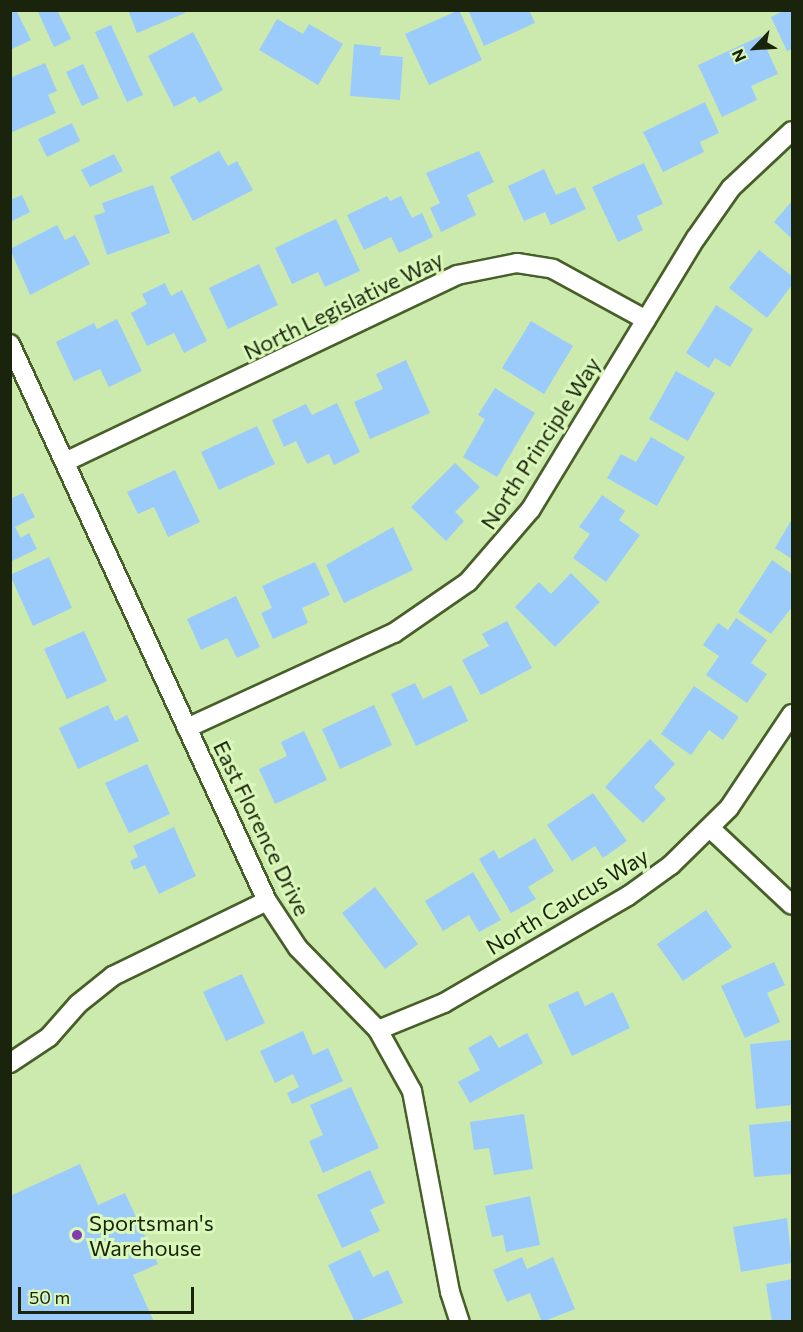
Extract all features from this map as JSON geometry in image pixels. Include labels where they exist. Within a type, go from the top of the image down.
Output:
[{"type":"street","name":"North Principle Way","points":[[187,728],[394,633],[468,582],[531,509],[646,321],[731,188],[792,131]]},
{"type":"street","name":"North Legislative Way","points":[[65,462],[458,275],[517,263],[553,269],[646,321]]},
{"type":"street","name":"East Florence Drive","points":[[10,344],[267,901],[298,948],[378,1030],[408,1082],[420,1118],[450,1292],[460,1322]]},
{"type":"street","name":"North Caucus Way","points":[[378,1030],[444,1003],[628,897],[710,828],[762,765],[792,714]]},
{"type":"street","points":[[710,828],[792,905]]},
{"type":"street","points":[[10,1063],[49,1037],[78,1004],[113,976],[267,901]]},
{"type":"building","points":[[10,10],[16,10],[31,40],[10,50]]},
{"type":"building","points":[[57,10],[71,39],[54,47],[38,12]]},
{"type":"building","points":[[128,10],[184,10],[185,13],[137,33]]},
{"type":"building","points":[[459,10],[482,60],[429,85],[405,34]]},
{"type":"building","points":[[468,10],[529,10],[535,23],[484,46]]},
{"type":"building","points":[[785,10],[792,10],[792,49],[787,51],[771,17]]},
{"type":"building","points":[[277,19],[303,34],[309,24],[343,44],[318,85],[259,50]]},
{"type":"building","points":[[111,25],[143,95],[127,102],[95,32]]},
{"type":"building","points":[[193,32],[223,90],[199,103],[195,96],[174,107],[148,56]]},
{"type":"building","points":[[761,36],[778,74],[751,86],[757,100],[722,117],[698,65]]},
{"type":"building","points":[[354,44],[381,47],[380,55],[403,57],[400,100],[350,96]]},
{"type":"building","points":[[45,63],[57,91],[48,95],[56,113],[10,133],[10,78]]},
{"type":"building","points":[[83,64],[99,98],[82,106],[66,72]]},
{"type":"building","points":[[705,102],[719,133],[700,142],[704,152],[663,172],[643,132]]},
{"type":"building","points":[[72,123],[80,141],[47,157],[38,139]]},
{"type":"building","points":[[219,151],[228,166],[237,161],[253,190],[193,221],[170,177]]},
{"type":"building","points":[[479,151],[494,182],[467,195],[476,215],[441,232],[430,208],[440,203],[426,173]]},
{"type":"building","points":[[114,154],[123,171],[90,187],[81,170]]},
{"type":"building","points":[[644,163],[663,204],[637,216],[643,230],[618,242],[592,187]]},
{"type":"building","points":[[544,169],[556,195],[575,187],[586,209],[551,225],[545,212],[524,221],[508,186]]},
{"type":"building","points":[[153,185],[170,233],[107,255],[94,216],[105,212],[102,203]]},
{"type":"building","points":[[22,195],[30,212],[10,222],[10,200]]},
{"type":"building","points":[[387,196],[390,201],[401,196],[412,218],[422,213],[433,237],[399,253],[391,237],[364,250],[347,215]]},
{"type":"building","points":[[792,201],[792,239],[774,222]]},
{"type":"building","points":[[336,219],[360,271],[325,287],[318,272],[292,284],[275,248]]},
{"type":"building","points":[[57,225],[65,240],[75,235],[90,264],[30,295],[10,249]]},
{"type":"building","points":[[759,250],[792,276],[792,285],[767,318],[729,288]]},
{"type":"building","points":[[259,264],[278,305],[228,329],[209,288]]},
{"type":"building","points":[[165,283],[171,296],[182,290],[207,341],[184,353],[174,333],[147,346],[131,313],[147,304],[142,294]]},
{"type":"building","points":[[716,305],[753,329],[730,367],[715,358],[709,368],[686,353]]},
{"type":"building","points":[[117,319],[142,371],[109,387],[100,369],[74,381],[56,342],[94,323],[97,329]]},
{"type":"building","points":[[531,321],[573,346],[544,394],[502,368]]},
{"type":"building","points":[[406,360],[430,413],[370,439],[354,402],[383,389],[376,374]]},
{"type":"building","points":[[676,371],[715,393],[688,441],[649,419]]},
{"type":"building","points":[[495,388],[535,413],[497,477],[463,457],[485,419],[478,415]]},
{"type":"building","points":[[337,403],[360,452],[334,465],[329,454],[307,464],[296,441],[284,447],[272,420],[306,404],[312,415]]},
{"type":"building","points":[[257,426],[275,464],[219,490],[201,452]]},
{"type":"building","points":[[651,437],[685,457],[657,506],[607,478],[621,454],[636,462]]},
{"type":"building","points":[[455,463],[480,487],[455,512],[464,521],[446,541],[411,507]]},
{"type":"building","points":[[175,470],[200,522],[168,537],[154,507],[138,514],[127,492]]},
{"type":"building","points":[[23,493],[35,517],[15,527],[21,538],[29,533],[37,549],[10,562],[10,499]]},
{"type":"building","points":[[602,495],[625,511],[619,520],[640,535],[606,582],[573,558],[590,534],[579,527]]},
{"type":"building","points":[[792,519],[792,559],[775,548]]},
{"type":"building","points":[[393,527],[413,570],[344,603],[326,565]]},
{"type":"building","points":[[49,557],[72,608],[33,626],[10,575]]},
{"type":"building","points":[[772,560],[792,574],[792,607],[771,634],[738,612]]},
{"type":"building","points":[[315,562],[330,595],[302,608],[308,623],[273,639],[261,613],[272,608],[262,586]]},
{"type":"building","points":[[571,573],[600,602],[555,647],[515,607],[539,582],[551,594]]},
{"type":"building","points":[[236,596],[260,647],[237,658],[227,638],[201,650],[187,619]]},
{"type":"building","points":[[736,618],[767,640],[751,663],[767,674],[747,703],[706,675],[719,656],[703,645],[718,623],[728,630]]},
{"type":"building","points":[[507,621],[532,668],[481,695],[462,660],[489,646],[482,634]]},
{"type":"building","points":[[84,631],[107,681],[67,699],[44,649]]},
{"type":"building","points":[[415,683],[423,699],[451,685],[468,721],[416,746],[391,694]]},
{"type":"building","points":[[694,686],[739,717],[723,740],[709,730],[691,755],[661,734]]},
{"type":"building","points":[[108,705],[115,721],[127,715],[139,741],[78,769],[59,728]]},
{"type":"building","points":[[374,705],[392,745],[340,769],[322,729]]},
{"type":"building","points":[[304,731],[327,780],[275,804],[259,769],[287,756],[281,742]]},
{"type":"building","points":[[650,739],[675,764],[654,787],[666,799],[643,823],[605,787]]},
{"type":"building","points":[[147,764],[170,814],[129,833],[105,783]]},
{"type":"building","points":[[593,793],[627,841],[603,858],[595,846],[572,861],[547,825]]},
{"type":"building","points":[[174,827],[196,876],[159,894],[145,865],[134,870],[130,861],[138,857],[133,846]]},
{"type":"building","points":[[535,838],[554,871],[528,887],[536,899],[511,913],[479,859],[494,850],[499,859]]},
{"type":"building","points":[[473,872],[501,920],[479,932],[469,915],[443,931],[425,901]]},
{"type":"building","points":[[375,887],[418,944],[385,969],[342,913]]},
{"type":"building","points":[[706,910],[732,947],[683,981],[657,944]]},
{"type":"building","points":[[774,962],[785,985],[767,993],[780,1022],[745,1038],[721,986]]},
{"type":"building","points":[[242,974],[265,1023],[226,1041],[203,992]]},
{"type":"building","points":[[578,991],[585,1006],[613,992],[630,1028],[572,1056],[548,1005]]},
{"type":"building","points":[[303,1031],[313,1055],[328,1048],[343,1081],[292,1104],[287,1093],[299,1087],[293,1074],[275,1083],[260,1051]]},
{"type":"building","points":[[527,1033],[543,1063],[470,1103],[458,1082],[480,1070],[468,1048],[491,1035],[499,1048]]},
{"type":"building","points":[[792,1040],[792,1105],[756,1109],[750,1044]]},
{"type":"building","points":[[351,1087],[379,1148],[323,1173],[309,1141],[323,1135],[310,1105]]},
{"type":"building","points":[[524,1114],[533,1169],[494,1175],[489,1148],[474,1150],[470,1122]]},
{"type":"building","points":[[792,1121],[792,1174],[754,1177],[749,1125]]},
{"type":"building","name":"Sportsman's Warehouse","points":[[80,1164],[98,1205],[125,1193],[158,1264],[133,1275],[154,1322],[10,1322],[10,1196]]},
{"type":"building","points":[[370,1170],[385,1203],[370,1210],[380,1231],[342,1248],[317,1195]]},
{"type":"building","points":[[530,1196],[540,1245],[506,1252],[503,1235],[492,1237],[485,1206]]},
{"type":"building","points":[[787,1218],[792,1263],[741,1272],[733,1227]]},
{"type":"building","points":[[360,1250],[373,1277],[388,1270],[403,1303],[355,1322],[328,1265]]},
{"type":"building","points":[[522,1257],[527,1269],[553,1257],[575,1309],[542,1322],[530,1293],[507,1302],[493,1270]]},
{"type":"building","points":[[792,1279],[792,1322],[772,1322],[766,1284]]},
{"type":"place","name":"Sportsman's Warehouse","points":[[77,1235]]}]
